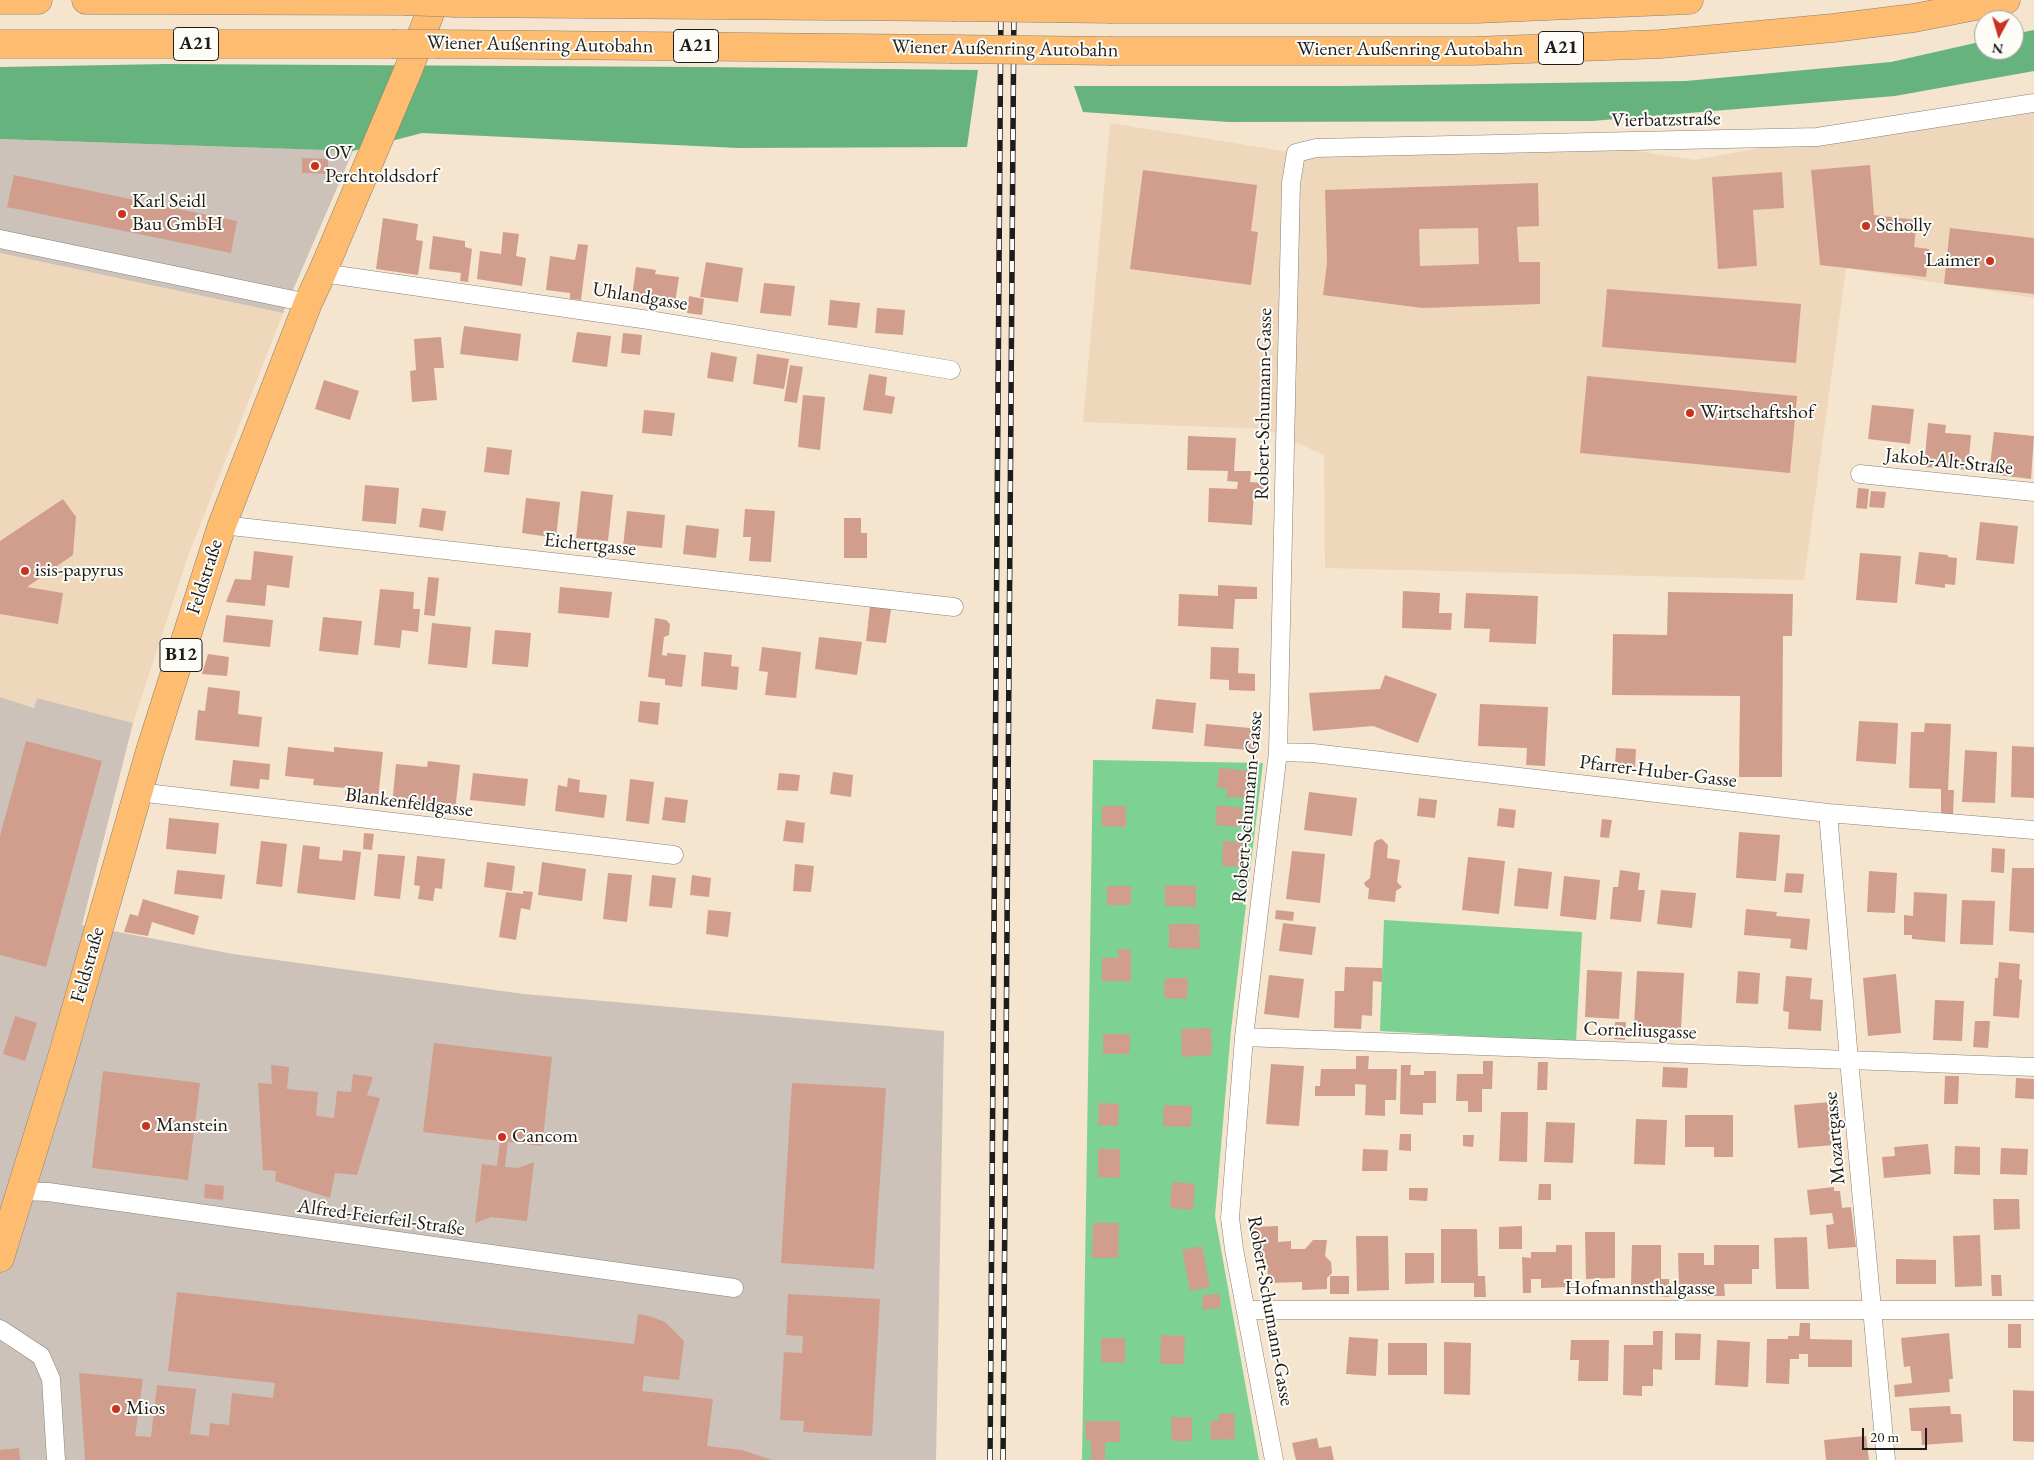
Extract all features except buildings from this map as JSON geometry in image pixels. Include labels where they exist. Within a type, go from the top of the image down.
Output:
[{"type":"main road","points":[[0,0],[38,0]]},
{"type":"main road","name":"Wiener Außenring Autobahn","points":[[86,0],[446,1],[1112,9],[1476,9],[1689,0]]},
{"type":"main road","name":"Wiener Außenring Autobahn","points":[[0,44],[440,44],[1473,51],[1661,44],[1833,28],[1914,18],[2006,0]]},
{"type":"main road","name":"Feldstraße","points":[[0,1258],[62,1057],[138,792],[222,526],[308,303],[408,68],[446,1]]},
{"type":"street","name":"Vierbatzstraße","points":[[1296,152],[1316,148],[1817,137],[2034,103]]},
{"type":"street","name":"Robert-Schumann-Gasse","points":[[1274,1460],[1234,1249],[1230,1218],[1244,1037],[1278,752],[1291,182],[1296,152]]},
{"type":"street","points":[[0,239],[308,303]]},
{"type":"street","name":"Uhlandgasse","points":[[322,273],[650,320],[951,370]]},
{"type":"street","name":"Jakob-Alt-Straße","points":[[1860,474],[2034,492]]},
{"type":"street","name":"Eichertgasse","points":[[222,526],[954,607]]},
{"type":"street","name":"Pfarrer-Huber-Gasse","points":[[1278,752],[1313,753],[1828,813],[2034,830]]},
{"type":"street","name":"Blankenfeldgasse","points":[[138,792],[674,855]]},
{"type":"street","name":"Mozartgasse","points":[[1828,813],[1886,1460]]},
{"type":"street","name":"Corneliusgasse","points":[[1244,1037],[2034,1067]]},
{"type":"street","name":"Alfred-Feierfeil-Straße","points":[[21,1191],[48,1192],[734,1288]]},
{"type":"street","name":"Hofmannsthalgasse","points":[[1246,1310],[2034,1310]]},
{"type":"street","points":[[0,1329],[41,1356],[51,1379],[56,1460]]},
{"type":"shaded area","points":[[2034,103],[2034,298],[1846,268],[1804,580],[1325,568],[1324,455],[1266,429],[1083,422],[1110,123],[1296,153],[1583,143],[1695,160],[1817,137]]},
{"type":"shaded area","name":"Karl Seidl Bau GmbH","points":[[0,139],[353,151],[283,313],[0,253]]},
{"type":"shaded area","points":[[0,253],[283,313],[188,556],[133,723],[38,698],[35,708],[0,697]]},
{"type":"shaded area","points":[[0,697],[34,708],[37,698],[133,723],[82,925],[233,954],[524,994],[944,1031],[936,1460],[0,1460]]},
{"type":"green space","points":[[2034,30],[2034,71],[1895,96],[1592,121],[1229,122],[1083,112],[1074,86],[1344,86],[1686,81],[1891,62],[1974,43],[1974,60],[2024,60],[2024,32]]},
{"type":"green space","points":[[166,64],[978,70],[967,147],[738,148],[422,133],[353,151],[0,139],[0,67]]},
{"type":"green space","points":[[1093,760],[1263,763],[1231,1030],[1215,1216],[1259,1460],[1082,1460]]},
{"type":"green space","points":[[1384,920],[1582,932],[1576,1042],[1380,1031]]},
{"type":"railway","points":[[990,1460],[1001,0]]},
{"type":"railway","points":[[1003,1460],[1014,0]]},
{"type":"place","name":"OV Perchtoldsdorf","points":[[315,166]]},
{"type":"place","name":"Karl Seidl Bau GmbH","points":[[122,214]]},
{"type":"place","name":"Scholly","points":[[1866,226]]},
{"type":"place","name":"Laimer","points":[[1990,261]]},
{"type":"place","name":"Wirtschaftshof","points":[[1690,413]]},
{"type":"place","name":"isis-papyrus","points":[[25,571]]},
{"type":"place","name":"Manstein","points":[[146,1126]]},
{"type":"place","name":"Cancom","points":[[502,1137]]},
{"type":"place","name":"Mios","points":[[116,1409]]}]
